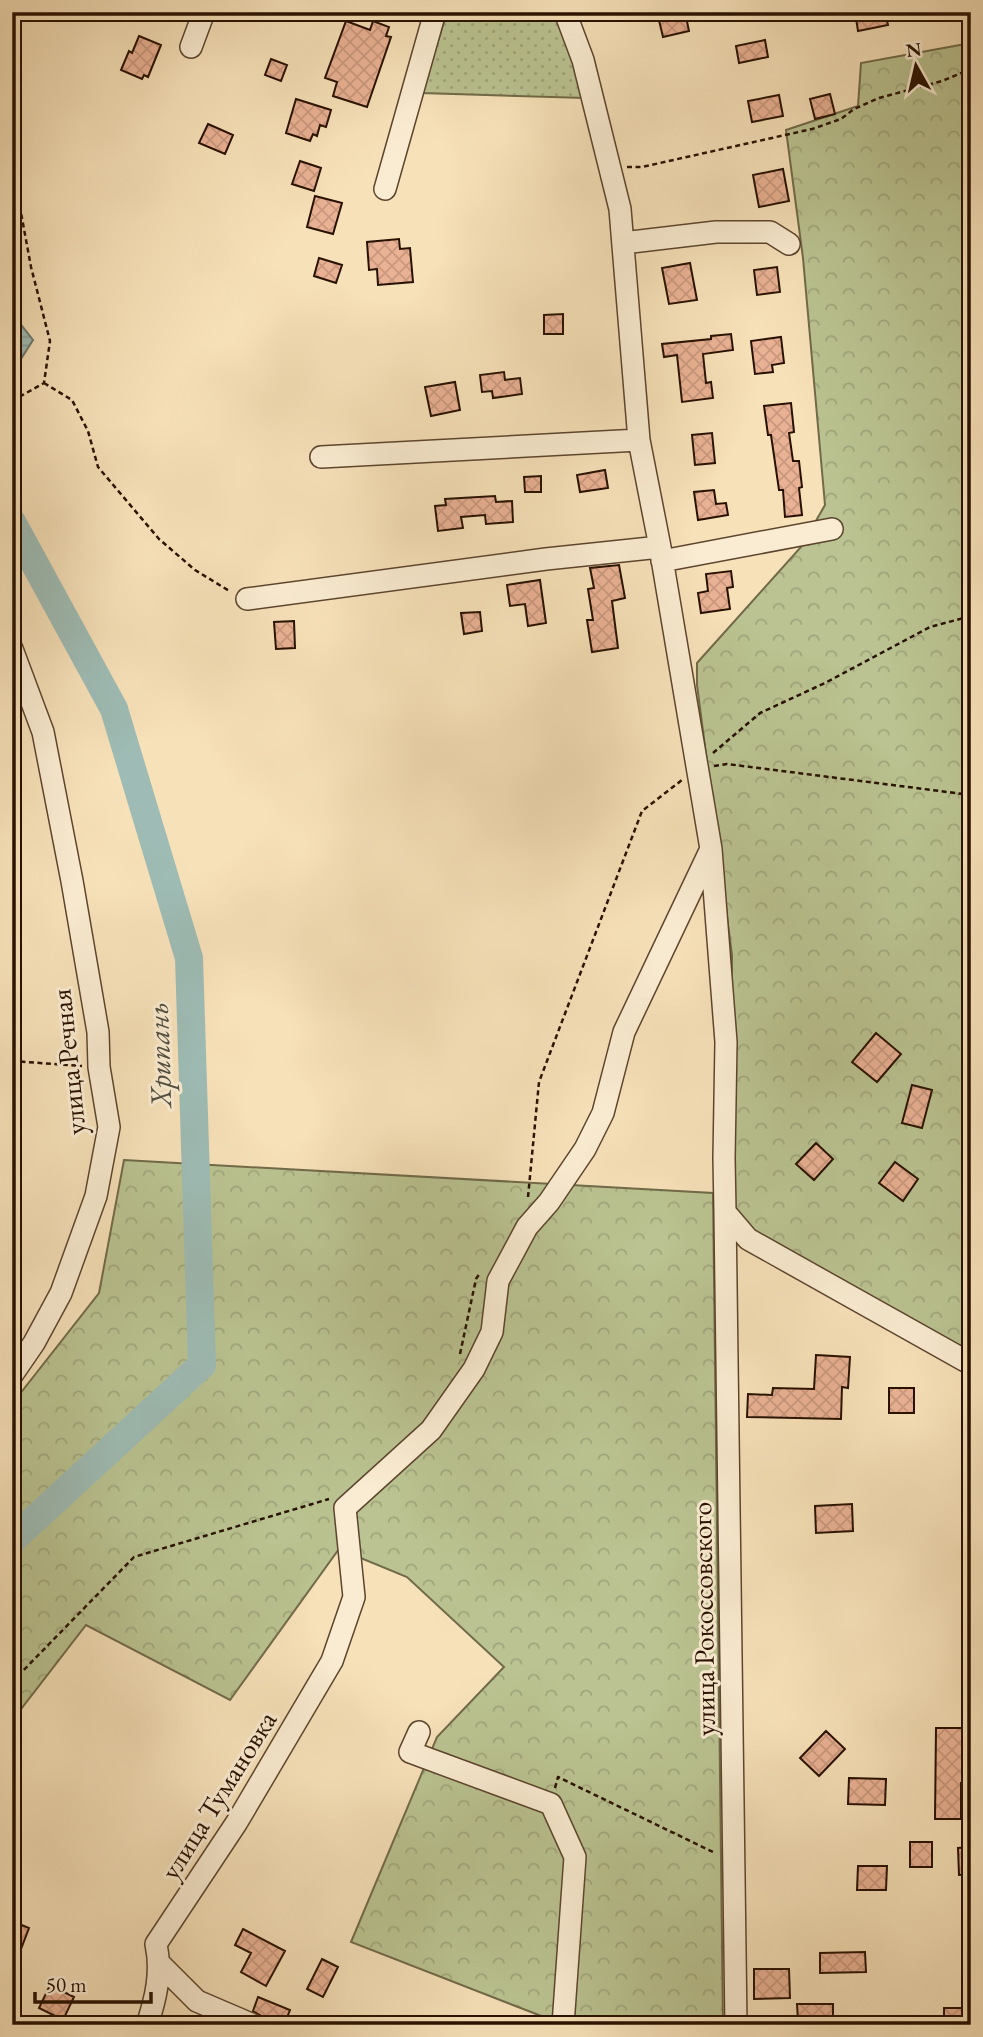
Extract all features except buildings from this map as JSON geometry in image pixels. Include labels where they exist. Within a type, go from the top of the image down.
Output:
[{"type":"street","points":[[191,47],[204,12]]},
{"type":"street","points":[[385,189],[435,12]]},
{"type":"street","name":"улица Рокоссовского","points":[[565,12],[583,60],[620,209],[639,440],[711,849],[726,1042],[723,1158],[736,2025]]},
{"type":"street","points":[[623,243],[716,232],[770,232],[789,244]]},
{"type":"street","points":[[321,457],[639,440]]},
{"type":"street","points":[[247,599],[546,559],[661,554],[832,529]]},
{"type":"street","name":"улица Речная","points":[[12,649],[43,732],[98,1032],[99,1067],[109,1127],[96,1196],[61,1293],[34,1343],[12,1375]]},
{"type":"street","name":"улица Тумановка","points":[[147,2025],[153,2008],[160,1964],[156,1944],[237,1822],[332,1661],[354,1597],[345,1508],[431,1430],[474,1369],[492,1332],[498,1281],[527,1227],[549,1202],[585,1149],[603,1113],[624,1032],[711,849]]},
{"type":"street","points":[[725,1212],[748,1239],[971,1364]]},
{"type":"street","points":[[419,1732],[411,1752],[551,1804],[575,1857],[563,2025]]},
{"type":"street","points":[[160,1964],[197,2001],[253,2025]]},
{"type":"path","points":[[610,167],[642,167],[812,129],[841,119],[854,109],[879,98],[943,81],[971,69]]},
{"type":"path","points":[[12,164],[31,267],[50,341],[44,383]]},
{"type":"path","points":[[12,401],[44,383]]},
{"type":"path","points":[[44,383],[72,400],[88,431],[97,467],[159,539],[195,570],[247,599]]},
{"type":"path","points":[[527,1202],[539,1082],[642,811],[760,713],[825,683],[930,627],[971,617]]},
{"type":"path","points":[[727,764],[971,795]]},
{"type":"path","points":[[12,1061],[99,1067]]},
{"type":"path","points":[[460,1355],[476,1279],[484,1268]]},
{"type":"path","points":[[12,1682],[134,1557],[330,1499]]},
{"type":"path","points":[[551,1804],[558,1777],[734,1862]]},
{"type":"green space","points":[[447,12],[556,12],[585,98],[422,93]]},
{"type":"green space","points":[[971,43],[971,1355],[751,1233],[731,1205],[732,955],[697,685],[697,663],[801,547],[825,505],[803,258],[786,130],[858,106],[861,63]]},
{"type":"green space","points":[[124,1160],[713,1193],[723,2025],[548,2025],[549,2019],[351,1942],[437,1737],[504,1667],[407,1577],[339,1549],[230,1700],[86,1625],[15,1717],[12,1728],[12,1404],[99,1293]]},
{"type":"water","points":[[12,313],[33,340],[12,373]]},
{"type":"waterway","name":"Хрипань","points":[[12,522],[114,709],[189,958],[202,1365],[12,1540]]}]
